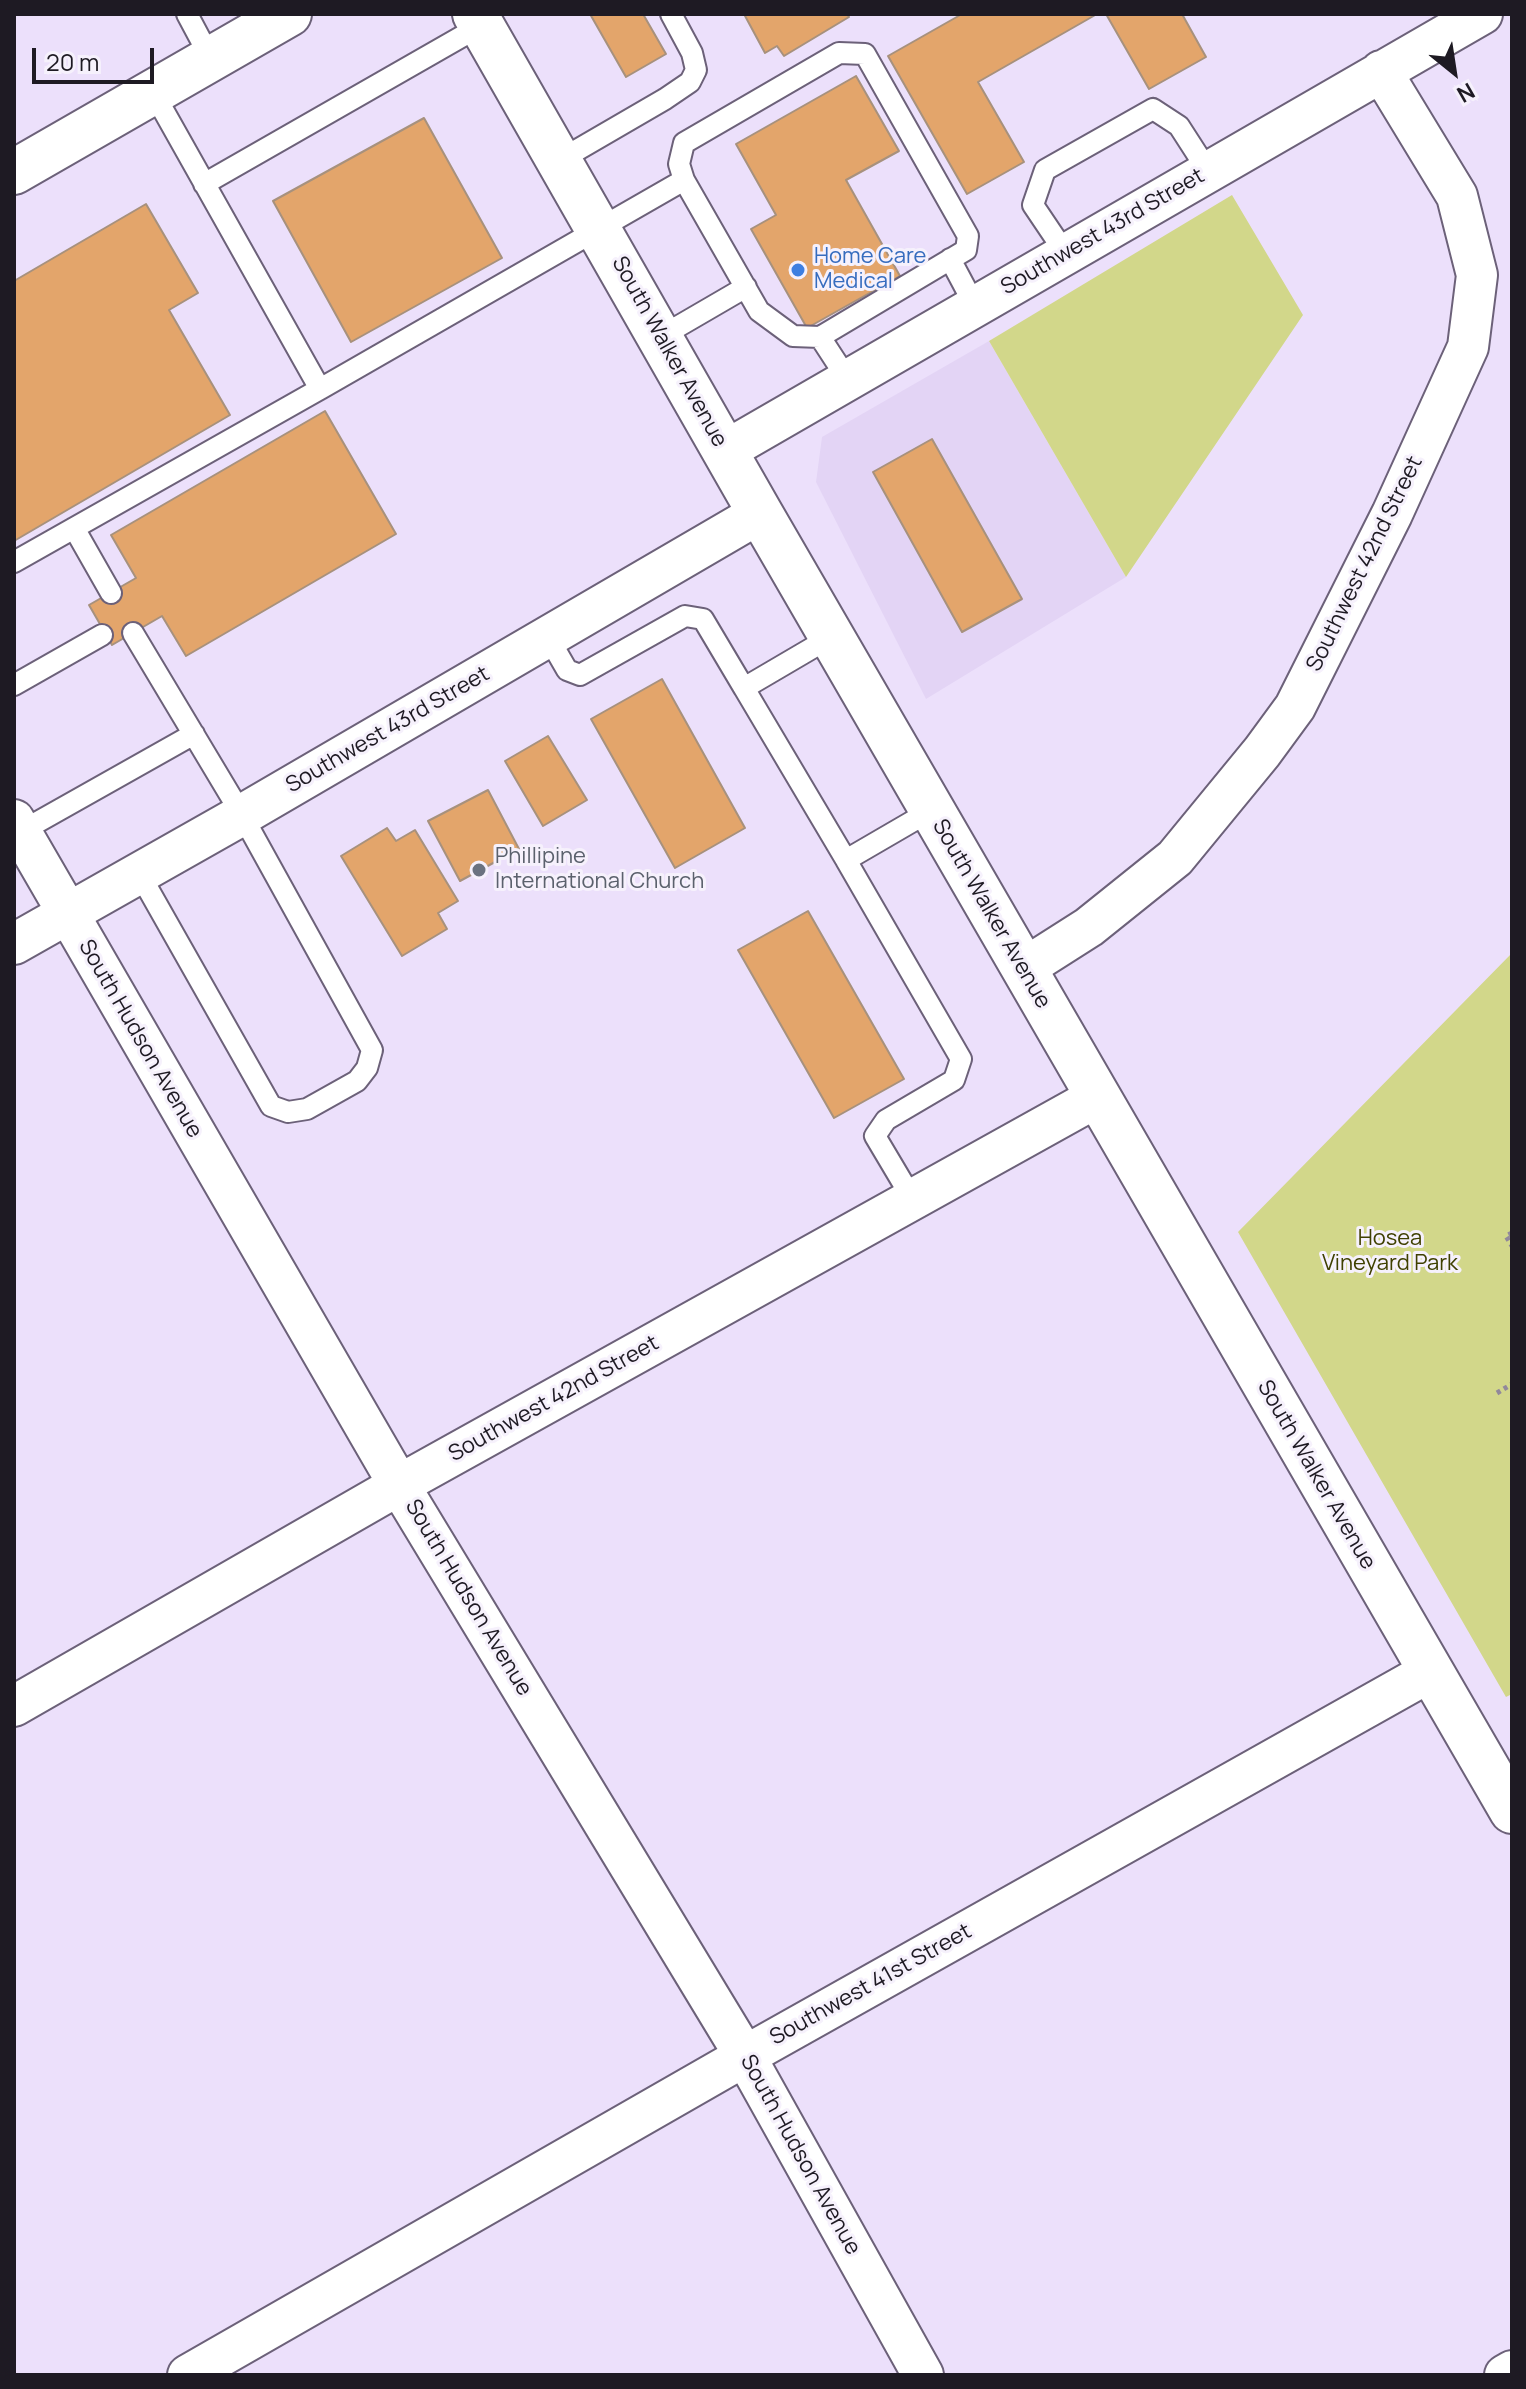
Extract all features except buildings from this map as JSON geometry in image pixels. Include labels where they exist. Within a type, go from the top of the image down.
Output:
[{"type":"main road","points":[[14,172],[289,14]]},
{"type":"main road","name":"South Walker Avenue","points":[[479,20],[831,637],[1512,1811]]},
{"type":"street","name":"Southwest 43rd Street","points":[[725,451],[1482,14]]},
{"type":"street","name":"Southwest 42nd Street","points":[[1023,969],[1089,927],[1175,858],[1295,707],[1392,514],[1468,347],[1477,275],[1457,196],[1381,71]]},
{"type":"street","name":"Southwest 43rd Street","points":[[14,944],[760,513]]},
{"type":"street","name":"South Hudson Avenue","points":[[17,826],[399,1485],[745,2056],[923,2375]]},
{"type":"street","name":"Southwest 42nd Street","points":[[14,1706],[399,1485],[1097,1097]]},
{"type":"street","name":"Southwest 41st Street","points":[[188,2375],[745,2056],[1431,1671]]},
{"type":"street","points":[[1505,2375],[1512,2371]]},
{"type":"lane","points":[[187,14],[211,59]]},
{"type":"lane","points":[[560,160],[690,82],[696,70],[692,53],[671,14]]},
{"type":"lane","points":[[204,184],[479,20]]},
{"type":"lane","points":[[839,53],[865,54],[968,236],[966,250],[950,259],[820,337],[793,336],[759,311],[684,180],[679,164],[684,143],[839,53]]},
{"type":"lane","points":[[153,92],[320,389]]},
{"type":"lane","points":[[1066,254],[1033,205],[1045,170],[1153,109],[1179,126],[1208,171]]},
{"type":"lane","points":[[14,562],[684,180]]},
{"type":"lane","points":[[950,259],[975,306]]},
{"type":"lane","points":[[660,337],[746,287]]},
{"type":"lane","points":[[820,337],[848,380]]},
{"type":"lane","points":[[74,528],[111,593]]},
{"type":"lane","points":[[548,637],[567,670],[580,675],[685,616],[703,619],[961,1059],[954,1080],[886,1120],[875,1136],[913,1200]]},
{"type":"lane","points":[[133,633],[242,815],[372,1050],[367,1068],[357,1081],[307,1109],[288,1112],[271,1106],[139,873]]},
{"type":"lane","points":[[14,685],[102,635]]},
{"type":"lane","points":[[744,688],[831,637]]},
{"type":"lane","points":[[17,826],[194,734]]},
{"type":"lane","points":[[846,860],[932,810]]},
{"type":"path","points":[[1512,1233],[1506,1236],[1512,1246]]},
{"type":"path","points":[[1497,1393],[1512,1384]]},
{"type":"shaded area","points":[[989,341],[1126,577],[926,699],[816,482],[822,437]]},
{"type":"green space","points":[[1232,195],[1303,315],[1126,577],[989,341]]},
{"type":"green space","name":"Hosea Vineyard Park","points":[[1512,953],[1512,1694],[1506,1697],[1238,1232]]},
{"type":"place","name":"Home Care Medical","points":[[798,270]]},
{"type":"place","name":"Phillipine International Church","points":[[479,870]]}]
